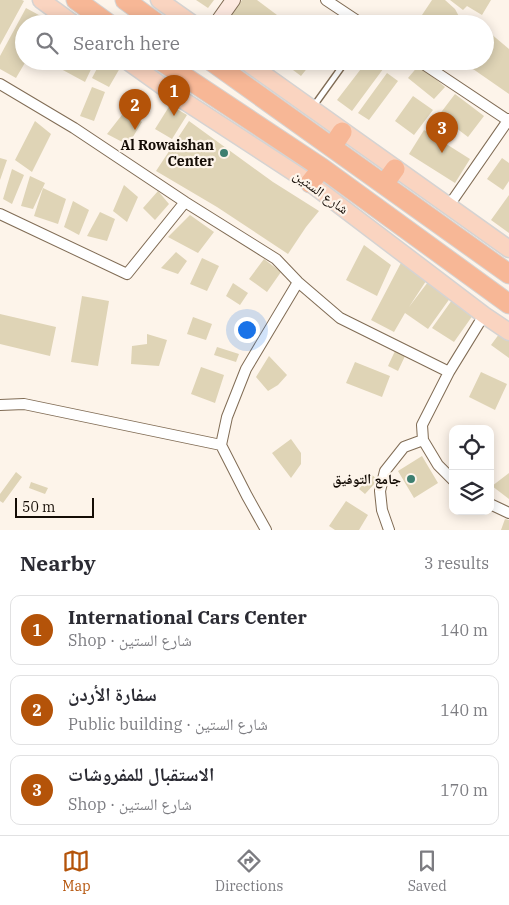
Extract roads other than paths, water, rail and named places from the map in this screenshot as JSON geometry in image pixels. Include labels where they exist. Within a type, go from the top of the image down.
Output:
[{"type":"highway","points":[[76,0],[97,15]]},
{"type":"highway","points":[[125,0],[146,15]]},
{"type":"highway","name":"شارع الستين","points":[[173,70],[316,176],[509,304]]},
{"type":"highway","points":[[226,70],[337,139],[389,177],[509,274]]},
{"type":"highway","points":[[172,93],[182,77]]},
{"type":"main road","points":[[41,0],[62,15]]},
{"type":"main road","points":[[159,0],[180,15]]},
{"type":"main road","name":"شارع الستين","points":[[140,70],[172,93],[316,176],[484,315],[509,332]]},
{"type":"main road","points":[[257,70],[311,109],[337,139]]},
{"type":"main road","points":[[389,177],[448,207],[509,249]]},
{"type":"street","points":[[222,15],[233,0]]},
{"type":"street","points":[[326,0],[348,15]]},
{"type":"street","points":[[433,70],[509,120],[448,207]]},
{"type":"street","points":[[0,84],[74,128],[185,202],[276,259],[298,282],[340,318],[449,372]]},
{"type":"street","points":[[0,214],[127,274],[185,202]]},
{"type":"street","points":[[266,530],[221,444],[227,417],[246,369],[298,282]]},
{"type":"street","points":[[449,476],[438,465],[423,440],[422,425],[449,372],[484,315]]},
{"type":"street","points":[[0,405],[24,404],[221,444]]},
{"type":"street","points":[[389,530],[382,510],[380,491],[385,471],[404,447],[423,440]]},
{"type":"street","points":[[494,506],[509,513]]},
{"type":"lane","points":[[311,109],[339,70]]},
{"type":"place","name":"International Cars Center","points":[[174,116]]},
{"type":"place","name":"سفارة الأردن","points":[[135,130]]},
{"type":"place","name":"Al Rowaishan Center","points":[[224,153]]},
{"type":"place","name":"الاستقبال للمفروشات","points":[[442,153]]},
{"type":"place","name":"جامع التوفيق","points":[[411,479]]}]
